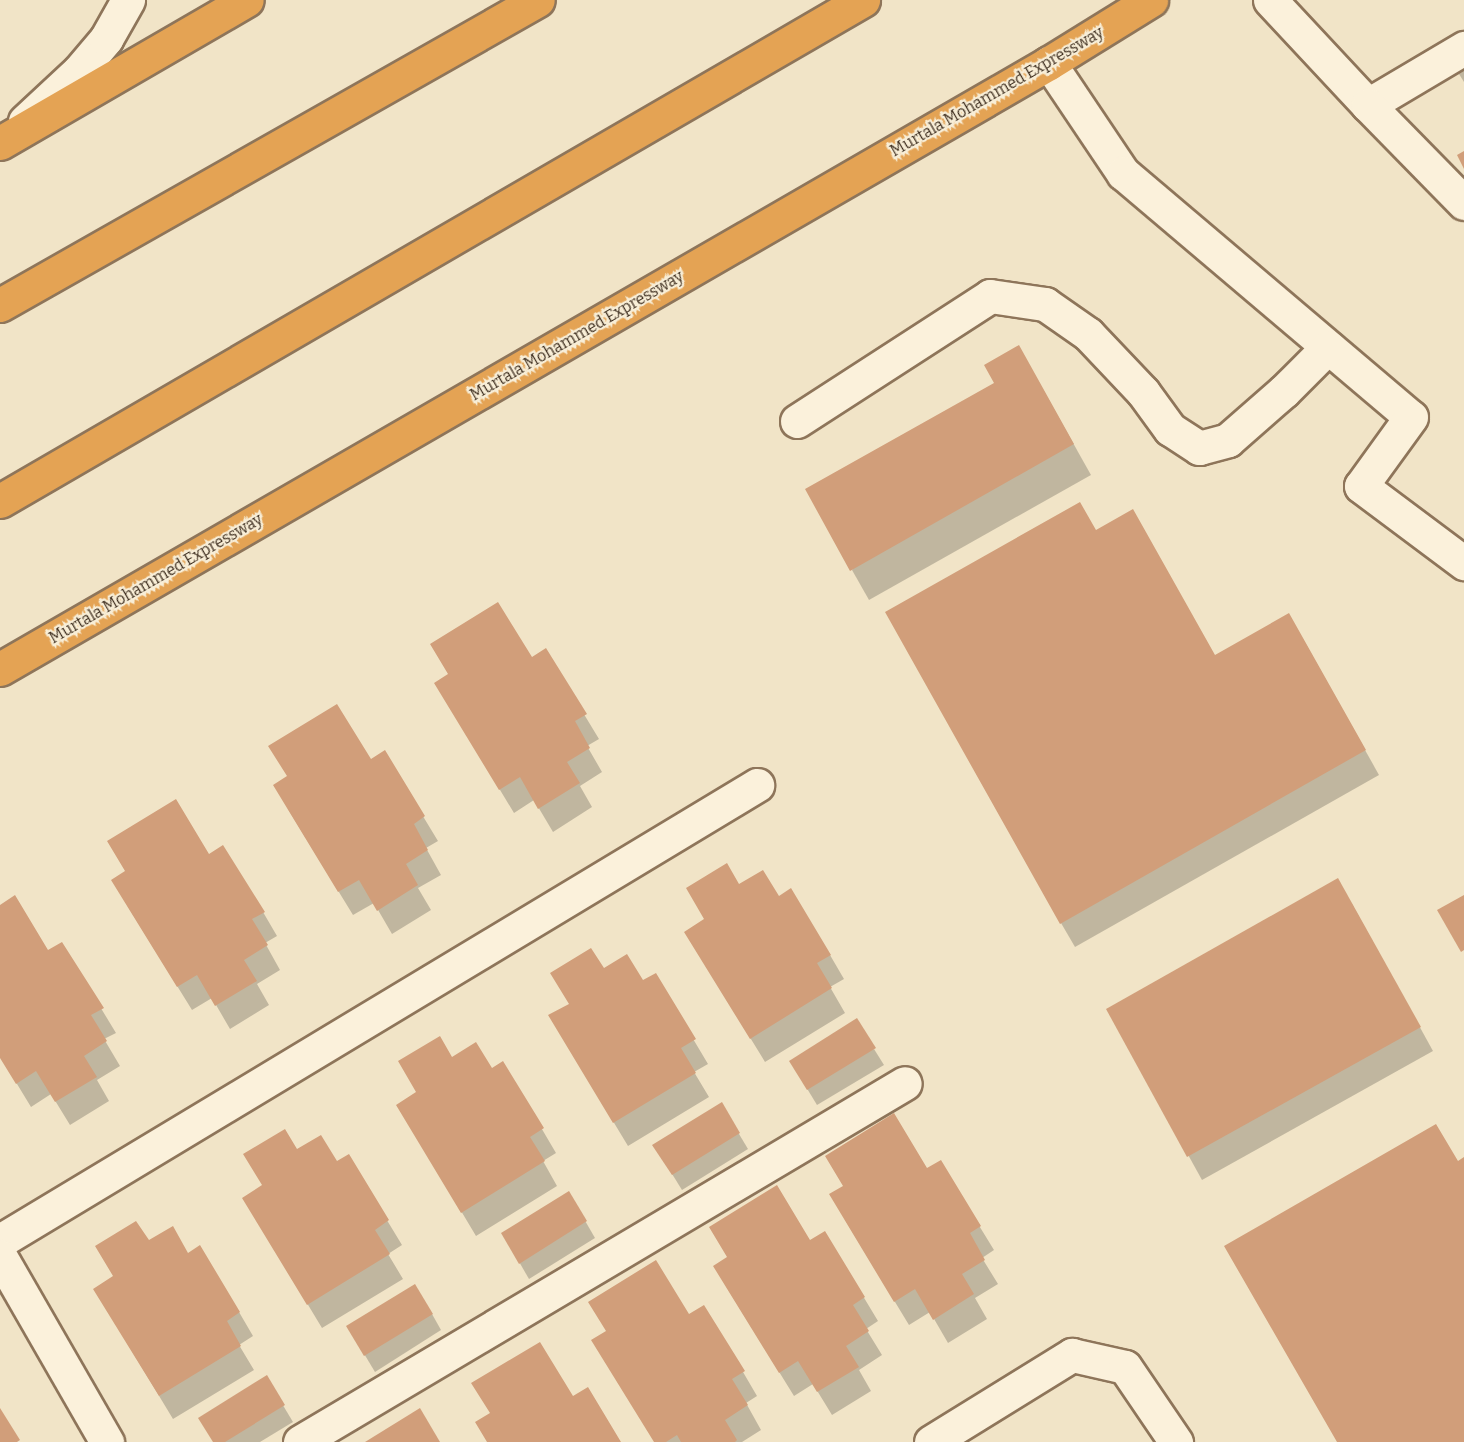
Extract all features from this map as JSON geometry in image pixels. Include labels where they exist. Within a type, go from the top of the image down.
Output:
[{"type":"highway","points":[[0,143],[247,0]]},
{"type":"highway","points":[[0,305],[538,0]]},
{"type":"highway","points":[[0,501],[863,0]]},
{"type":"highway","name":"Murtala Mohammed Expressway","points":[[0,669],[1049,63],[1151,0]]},
{"type":"street","points":[[0,143],[78,71],[106,39],[128,0]]},
{"type":"street","points":[[1270,0],[1464,203]]},
{"type":"street","points":[[1368,105],[1464,48]]},
{"type":"street","points":[[1049,63],[1123,173],[1411,417],[1361,486],[1464,563]]},
{"type":"street","points":[[797,421],[990,296],[1046,304],[1088,334],[1143,392],[1170,429],[1199,448],[1228,440],[1284,391],[1328,347]]},
{"type":"street","points":[[0,1241],[757,786]]},
{"type":"street","points":[[300,1442],[905,1083]]},
{"type":"street","points":[[0,1256],[107,1442]]},
{"type":"street","points":[[931,1442],[1072,1355],[1125,1367],[1176,1442]]},
{"type":"building","points":[[1464,151],[1464,169],[1457,155]]},
{"type":"building","points":[[1019,345],[1074,444],[850,571],[805,489],[994,383],[984,365]]},
{"type":"building","points":[[1080,502],[1096,530],[1133,509],[1215,655],[1289,613],[1366,750],[1060,924],[885,612]]},
{"type":"building","points":[[498,602],[532,657],[546,648],[587,714],[575,721],[590,748],[567,762],[580,783],[538,809],[520,777],[499,790],[434,683],[448,674],[430,644]]},
{"type":"building","points":[[337,704],[371,759],[385,750],[425,816],[414,824],[428,850],[406,864],[418,885],[377,911],[359,880],[338,892],[273,785],[287,776],[268,746]]},
{"type":"building","points":[[176,799],[209,854],[223,845],[265,912],[252,919],[268,945],[244,960],[257,981],[215,1006],[197,975],[177,987],[111,880],[125,871],[107,841]]},
{"type":"building","points":[[727,863],[739,884],[763,870],[779,896],[791,888],[831,955],[817,963],[832,988],[750,1039],[684,932],[704,919],[686,888]]},
{"type":"building","points":[[1338,878],[1421,1027],[1187,1157],[1106,1009]]},
{"type":"building","points":[[15,895],[48,950],[62,942],[104,1008],[91,1015],[107,1041],[84,1056],[97,1077],[55,1102],[36,1071],[16,1084],[0,1058],[0,905]]},
{"type":"building","points":[[1464,895],[1464,950],[1461,952],[1437,910]]},
{"type":"building","points":[[591,948],[604,968],[627,954],[643,980],[656,973],[696,1039],[681,1048],[696,1073],[613,1123],[548,1015],[569,1004],[550,973]]},
{"type":"building","points":[[857,1018],[876,1048],[807,1090],[789,1061]]},
{"type":"building","points":[[440,1036],[452,1057],[476,1042],[492,1068],[503,1061],[544,1128],[530,1137],[545,1161],[461,1213],[396,1105],[416,1092],[398,1061]]},
{"type":"building","points":[[722,1102],[740,1133],[672,1175],[652,1145]]},
{"type":"building","points":[[894,1113],[927,1168],[941,1160],[981,1226],[970,1233],[985,1260],[962,1274],[974,1294],[933,1320],[915,1289],[894,1302],[829,1194],[843,1186],[825,1156]]},
{"type":"building","points":[[1436,1124],[1458,1161],[1464,1157],[1464,1442],[1337,1442],[1224,1246]]},
{"type":"building","points":[[285,1129],[297,1149],[321,1135],[337,1161],[349,1154],[389,1220],[375,1230],[390,1254],[307,1305],[242,1198],[262,1185],[243,1154]]},
{"type":"building","points":[[777,1185],[810,1240],[825,1231],[865,1297],[853,1305],[869,1331],[846,1346],[859,1367],[817,1392],[798,1361],[779,1373],[713,1266],[727,1257],[709,1227]]},
{"type":"building","points":[[569,1191],[587,1221],[519,1264],[501,1233]]},
{"type":"building","points":[[136,1221],[149,1240],[173,1226],[188,1253],[200,1245],[240,1312],[227,1321],[241,1346],[159,1396],[93,1289],[113,1276],[95,1246]]},
{"type":"building","points":[[656,1260],[689,1314],[704,1305],[745,1371],[732,1379],[748,1405],[725,1420],[737,1440],[735,1442],[681,1442],[677,1435],[666,1442],[654,1442],[591,1340],[606,1331],[588,1302]]},
{"type":"building","points":[[415,1284],[433,1314],[364,1356],[346,1326]]},
{"type":"building","points":[[540,1342],[573,1396],[588,1387],[621,1442],[487,1442],[475,1422],[490,1413],[471,1383]]},
{"type":"building","points":[[267,1375],[285,1405],[225,1442],[213,1442],[198,1418]]},
{"type":"building","points":[[0,1408],[20,1440],[17,1442],[0,1442]]},
{"type":"building","points":[[420,1408],[440,1442],[365,1442]]}]
